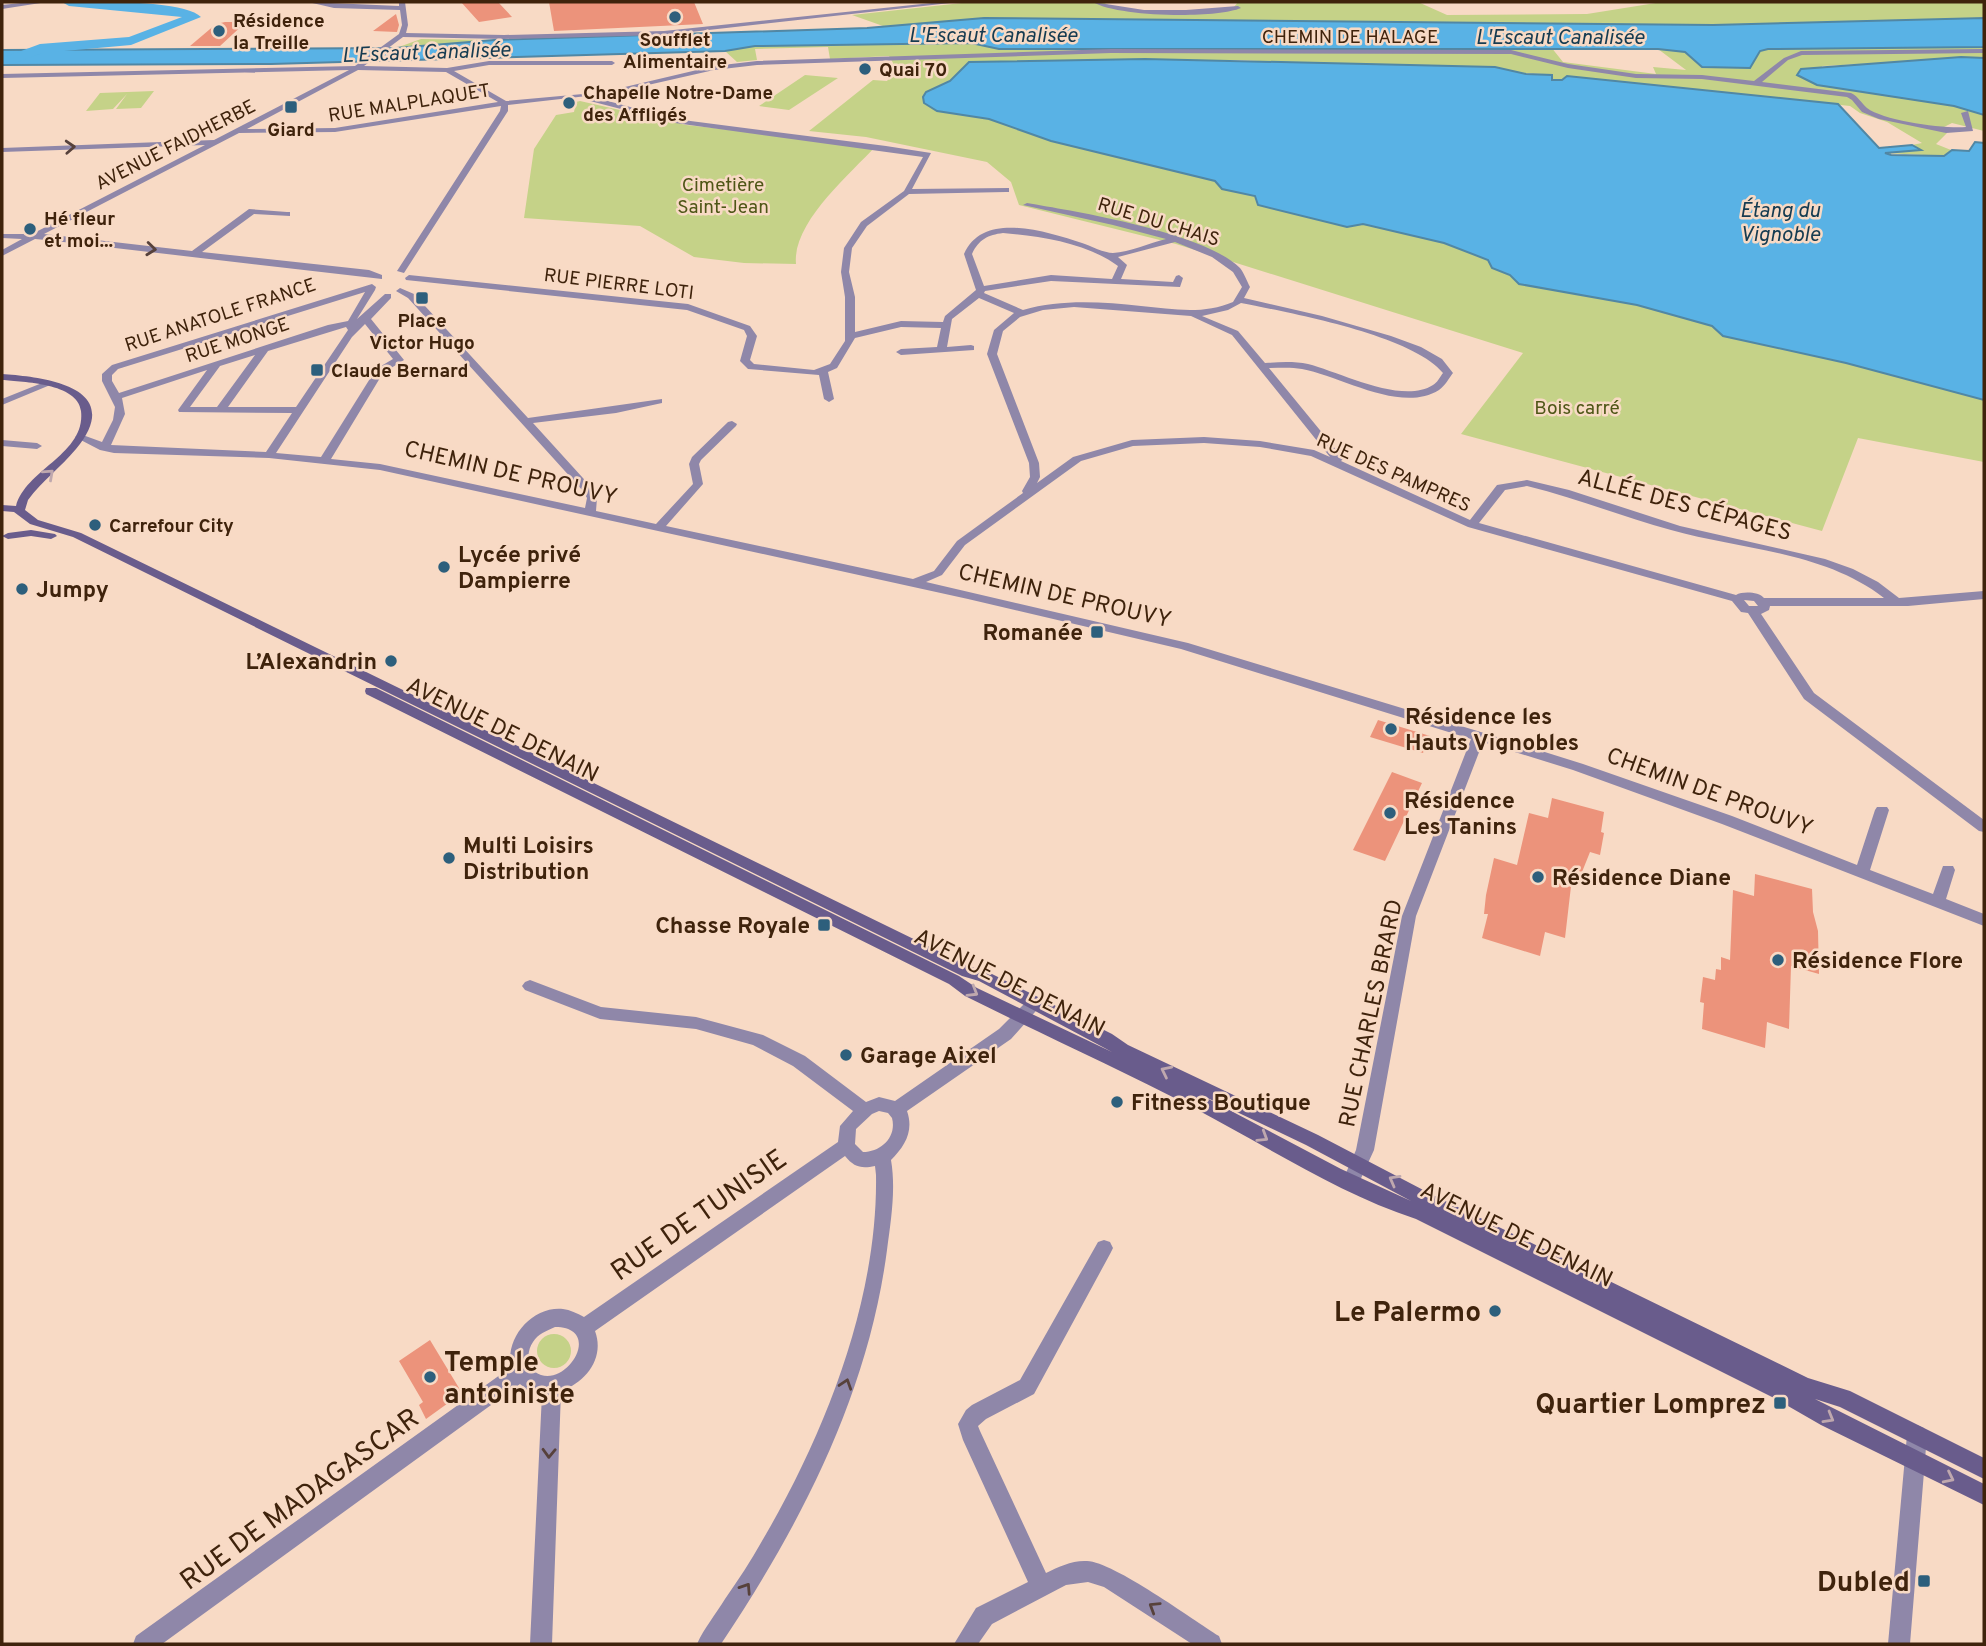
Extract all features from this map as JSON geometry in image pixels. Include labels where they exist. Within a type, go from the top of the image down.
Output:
[{"type":"main road","points":[[2,377],[50,383],[73,391],[86,404],[87,418],[80,436],[62,461],[24,496],[21,527],[5,537]]},
{"type":"main road","name":"AVENUE DE DENAIN","points":[[2,508],[22,513],[34,522],[77,535],[962,970],[983,976],[1122,1050],[1360,1163],[1423,1199],[1805,1387],[1843,1398],[1984,1469]]},
{"type":"main road","name":"AVENUE DE DENAIN","points":[[5,537],[31,533],[67,540],[943,974],[1023,1018],[1230,1117],[1351,1182],[1422,1213],[1803,1401],[1828,1418],[1984,1495]]},
{"type":"street","points":[[2,6],[44,2]]},
{"type":"street","points":[[316,2],[403,5],[405,25],[399,38],[659,33],[956,2]]},
{"type":"street","points":[[1096,2],[1106,7],[1132,11],[1238,8]]},
{"type":"street","name":"AVENUE FAIDHERBE","points":[[2,253],[354,70],[399,38]]},
{"type":"street","name":"CHEMIN DE HALAGE","points":[[594,97],[728,66],[952,54],[1153,51],[1517,53],[1562,65],[1636,76],[1702,77],[1851,96],[1863,108],[1878,115],[1946,131],[1969,130],[1965,113]]},
{"type":"street","points":[[1754,85],[1786,59],[1801,53],[1984,51]]},
{"type":"street","points":[[2,76],[306,68],[447,70],[489,63],[612,64]]},
{"type":"street","points":[[401,271],[504,111],[505,103],[447,70]]},
{"type":"street","points":[[594,97],[699,125],[865,143],[928,155],[906,192],[863,224],[848,248],[845,272],[850,294],[851,336],[850,344],[834,366],[823,372],[829,400]]},
{"type":"street","name":"RUE MALPLAQUET","points":[[239,131],[339,130],[505,103],[594,97]]},
{"type":"street","points":[[2,150],[216,142]]},
{"type":"street","points":[[906,192],[1006,190]]},
{"type":"street","name":"RUE DU CHAIS","points":[[1027,205],[1173,239],[1214,254],[1237,269],[1246,283],[1233,319],[1235,333]]},
{"type":"street","points":[[193,254],[252,211],[287,214]]},
{"type":"street","points":[[1023,314],[979,292],[968,254],[974,243],[988,233],[1021,232],[1111,256],[1123,267],[1116,280]]},
{"type":"street","points":[[2,236],[34,236],[369,273],[379,277],[401,271],[409,273],[409,278],[400,291],[388,296],[367,320],[349,335],[269,455]]},
{"type":"street","points":[[1111,256],[1173,239]]},
{"type":"street","points":[[349,335],[351,323],[379,277]]},
{"type":"street","name":"RUE PIERRE LOTI","points":[[409,278],[688,307],[747,328],[752,336],[746,361],[751,367],[762,370],[823,372]]},
{"type":"street","points":[[942,348],[946,324],[953,313],[979,292],[1045,278],[1177,285],[1179,278]]},
{"type":"street","points":[[371,288],[373,295],[388,296]]},
{"type":"street","name":"RUE ANATOLE FRANCE","points":[[119,396],[106,377],[119,365],[371,288]]},
{"type":"street","points":[[400,291],[411,296],[588,490],[592,498],[590,513]]},
{"type":"street","points":[[1024,495],[1035,477],[1032,456],[992,354],[992,344],[1000,329],[1023,314],[1075,303],[1187,313],[1218,310],[1238,302],[1316,317],[1379,336],[1432,356],[1448,370],[1446,378],[1436,388],[1407,394],[1385,392],[1305,367],[1262,366]]},
{"type":"street","name":"RUE DU CHAIS","points":[[1187,313],[1235,333],[1333,455],[1348,466]]},
{"type":"street","points":[[325,460],[379,370],[399,360],[367,320]]},
{"type":"street","name":"RUE MONGE","points":[[119,396],[264,349],[367,320]]},
{"type":"street","points":[[851,336],[901,324],[946,324]]},
{"type":"street","points":[[901,352],[971,348]]},
{"type":"street","points":[[221,410],[264,349]]},
{"type":"street","points":[[217,364],[183,410],[299,410]]},
{"type":"street","points":[[2,402],[50,383]]},
{"type":"street","points":[[104,447],[119,416],[119,396]]},
{"type":"street","points":[[526,421],[616,410],[658,401]]},
{"type":"street","points":[[658,528],[698,484],[694,464],[696,459],[732,424]]},
{"type":"street","points":[[1289,448],[1306,442],[1316,434]]},
{"type":"street","name":"CHEMIN DE PROUVY","points":[[80,436],[104,447],[269,455],[390,468],[968,595],[1208,653],[1639,788],[1862,871],[1984,920]]},
{"type":"street","name":"RUE DES PAMPRES","points":[[914,583],[946,567],[961,543],[1069,463],[1113,447],[1154,441],[1217,440],[1289,448],[1348,466],[1472,525],[1737,599],[1748,595],[1758,607]]},
{"type":"street","points":[[2,443],[37,446]]},
{"type":"street","points":[[1032,456],[1048,463],[1069,463]]},
{"type":"street","name":"ALLÉE DES CÉPAGES","points":[[1472,525],[1501,487],[1527,482],[1683,531],[1842,567],[1874,584],[1896,603]]},
{"type":"street","points":[[946,567],[953,581],[968,595]]},
{"type":"street","points":[[1984,595],[1896,603],[1758,607],[1809,696],[1984,827]]},
{"type":"street","points":[[1957,598],[1984,606]]},
{"type":"street","name":"RUE CHARLES BRARD","points":[[1351,1182],[1366,1150],[1409,916],[1479,736]]},
{"type":"street","points":[[1862,871],[1882,810]]},
{"type":"street","points":[[1938,901],[1948,870]]},
{"type":"street","points":[[530,986],[600,1013],[696,1023],[757,1040],[799,1061],[864,1110]]},
{"type":"street","points":[[897,1109],[1005,1034],[1035,1003]]},
{"type":"street","points":[[879,1104],[897,1109],[902,1117],[902,1129],[891,1150],[881,1158],[859,1160],[846,1146],[848,1126],[864,1110],[879,1104]]},
{"type":"street","name":"RUE DE TUNISIE","points":[[583,1328],[846,1146]]},
{"type":"street","points":[[708,1644],[769,1550],[806,1480],[839,1405],[865,1320],[878,1257],[884,1198],[881,1158]]},
{"type":"street","points":[[1041,1586],[968,1424],[975,1415],[1027,1387],[1104,1248]]},
{"type":"street","points":[[559,1317],[571,1319],[583,1328],[589,1342],[585,1359],[569,1377],[552,1384],[532,1382],[522,1372],[518,1361],[519,1349],[534,1327],[559,1317]]},
{"type":"street","name":"RUE DE MADAGASCAR","points":[[144,1644],[522,1372]]},
{"type":"street","points":[[541,1644],[552,1384]]},
{"type":"street","points":[[1899,1644],[1917,1435]]},
{"type":"street","points":[[965,1644],[984,1616],[1041,1586],[1078,1571],[1098,1573],[1211,1644]]},
{"type":"green space","points":[[971,2],[1103,2],[1129,10],[1166,12],[1234,7],[1238,2],[1418,2],[1447,15],[1587,14],[1662,2],[1984,2],[1984,18],[1713,25],[984,18],[954,23],[883,26],[852,15]]},
{"type":"green space","points":[[421,39],[494,40],[396,48]]},
{"type":"green space","name":"Bois carré","points":[[971,43],[999,49],[1551,47],[1563,62],[1656,74],[1653,67],[1686,70],[1658,49],[1685,52],[1702,67],[1750,68],[1760,51],[1768,49],[1984,47],[1984,58],[1822,66],[1817,85],[1954,106],[1984,115],[1984,131],[1952,123],[1938,130],[1947,133],[1936,144],[1951,150],[1944,156],[1884,153],[1921,150],[1912,145],[1922,143],[1887,122],[1860,113],[1850,106],[1567,76],[1563,80],[1552,80],[1552,76],[1543,74],[1237,60],[970,62],[950,81],[941,85],[937,111],[989,119],[1051,141],[1215,181],[1223,189],[1255,196],[1258,205],[1347,227],[1363,224],[1444,243],[1489,260],[1492,268],[1510,274],[1520,284],[1637,305],[1713,326],[1723,336],[1846,363],[1984,400],[1984,462],[1858,438],[1822,531],[1461,434],[1523,353],[1176,244],[1019,205],[1011,182],[987,162],[866,137],[809,131],[873,80],[887,81],[893,73],[893,63],[889,56],[830,59],[828,47],[755,49],[757,60],[737,62],[725,51],[755,46]]},
{"type":"green space","points":[[805,75],[838,78],[789,110],[759,106]]},
{"type":"green space","points":[[154,91],[141,108],[116,109],[127,94],[113,109],[86,111],[100,93]]},
{"type":"green space","name":"Cimetière Saint-Jean","points":[[576,102],[686,125],[876,146],[812,216],[797,248],[796,264],[744,263],[694,257],[640,226],[524,218],[534,149],[556,115],[574,112]]},
{"type":"green space","points":[[554,1334],[566,1339],[571,1351],[566,1363],[554,1368],[542,1363],[537,1351],[542,1339]]},
{"type":"water","name":"L'Escaut Canalisée","points":[[984,18],[1713,25],[1984,18],[1984,47],[1768,49],[1760,51],[1750,68],[1702,67],[1685,52],[1658,49],[999,49],[971,43],[755,46],[725,51],[271,64],[2,65],[2,50],[396,48],[494,40],[867,28]]},
{"type":"water","points":[[1961,57],[1984,58],[1984,115],[1954,106],[1817,85],[1797,75],[1801,69]]},
{"type":"water","name":"Étang du Vignoble","points":[[1145,59],[1495,67],[1526,74],[1552,75],[1552,80],[1562,80],[1567,76],[1838,104],[1879,148],[1912,145],[1921,150],[1885,153],[1891,155],[1944,156],[1952,150],[1969,151],[1975,142],[1984,143],[1984,400],[1846,363],[1723,336],[1712,326],[1637,305],[1519,284],[1510,275],[1492,268],[1488,260],[1444,243],[1363,224],[1347,227],[1258,205],[1255,196],[1222,189],[1215,181],[1051,141],[989,119],[937,111],[924,103],[926,92],[950,81],[969,62]]},
{"type":"building","points":[[461,2],[498,2],[512,17],[479,22]]},
{"type":"building","name":"Soufflet Alimentaire","points":[[549,2],[694,2],[703,24],[554,31]]},
{"type":"building","points":[[396,14],[399,25],[397,32],[373,31]]},
{"type":"building","name":"Résidence la Treille","points":[[246,22],[220,46],[190,46],[216,24]]},
{"type":"building","name":"Résidence les Hauts Vignobles","points":[[1378,720],[1430,736],[1423,753],[1370,737]]},
{"type":"building","name":"Résidence Les Tanins","points":[[1392,772],[1422,783],[1385,861],[1353,850]]},
{"type":"building","name":"Résidence Diane","points":[[1552,798],[1604,812],[1601,832],[1604,833],[1600,855],[1590,852],[1582,872],[1573,869],[1565,938],[1545,932],[1540,956],[1482,938],[1488,914],[1484,914],[1486,895],[1494,858],[1517,865],[1529,813],[1548,818]]},
{"type":"building","name":"Résidence Flore","points":[[1755,874],[1812,889],[1813,912],[1818,931],[1819,974],[1791,966],[1789,1029],[1767,1022],[1765,1048],[1702,1029],[1704,1003],[1700,1002],[1703,977],[1715,980],[1716,969],[1721,970],[1721,957],[1730,960],[1733,890],[1754,896]]},
{"type":"building","name":"Temple antoiniste","points":[[430,1340],[462,1393],[426,1419],[419,1405],[423,1402],[399,1361]]},
{"type":"waterway","points":[[10,60],[40,49],[131,41],[194,17],[184,12],[69,2]]},
{"type":"place","name":"Soufflet Alimentaire","points":[[675,17]]},
{"type":"place","name":"Résidence la Treille","points":[[219,31]]},
{"type":"place","name":"Quai 70","points":[[865,69]]},
{"type":"place","name":"Chapelle Notre-Dame des Affligés","points":[[569,103]]},
{"type":"place","name":"Giard","points":[[291,107]]},
{"type":"place","name":"Hé fleur et moi...","points":[[30,229]]},
{"type":"place","name":"Place Victor Hugo","points":[[422,298]]},
{"type":"place","name":"Claude Bernard","points":[[317,370]]},
{"type":"place","name":"Carrefour City","points":[[95,525]]},
{"type":"place","name":"Lycée privé Dampierre","points":[[444,567]]},
{"type":"place","name":"Jumpy","points":[[22,589]]},
{"type":"place","name":"Romanée","points":[[1097,632]]},
{"type":"place","name":"L’Alexandrin","points":[[391,661]]},
{"type":"place","name":"Résidence les Hauts Vignobles","points":[[1391,729]]},
{"type":"place","name":"Résidence Les Tanins","points":[[1390,813]]},
{"type":"place","name":"Multi Loisirs Distribution","points":[[449,858]]},
{"type":"place","name":"Résidence Diane","points":[[1538,877]]},
{"type":"place","name":"Chasse Royale","points":[[824,925]]},
{"type":"place","name":"Résidence Flore","points":[[1778,960]]},
{"type":"place","name":"Garage Aixel","points":[[846,1055]]},
{"type":"place","name":"Fitness Boutique","points":[[1117,1102]]},
{"type":"place","name":"Le Palermo","points":[[1495,1311]]},
{"type":"place","name":"Temple antoiniste","points":[[430,1377]]},
{"type":"place","name":"Quartier Lomprez","points":[[1780,1403]]},
{"type":"place","name":"Dubled","points":[[1924,1581]]}]
